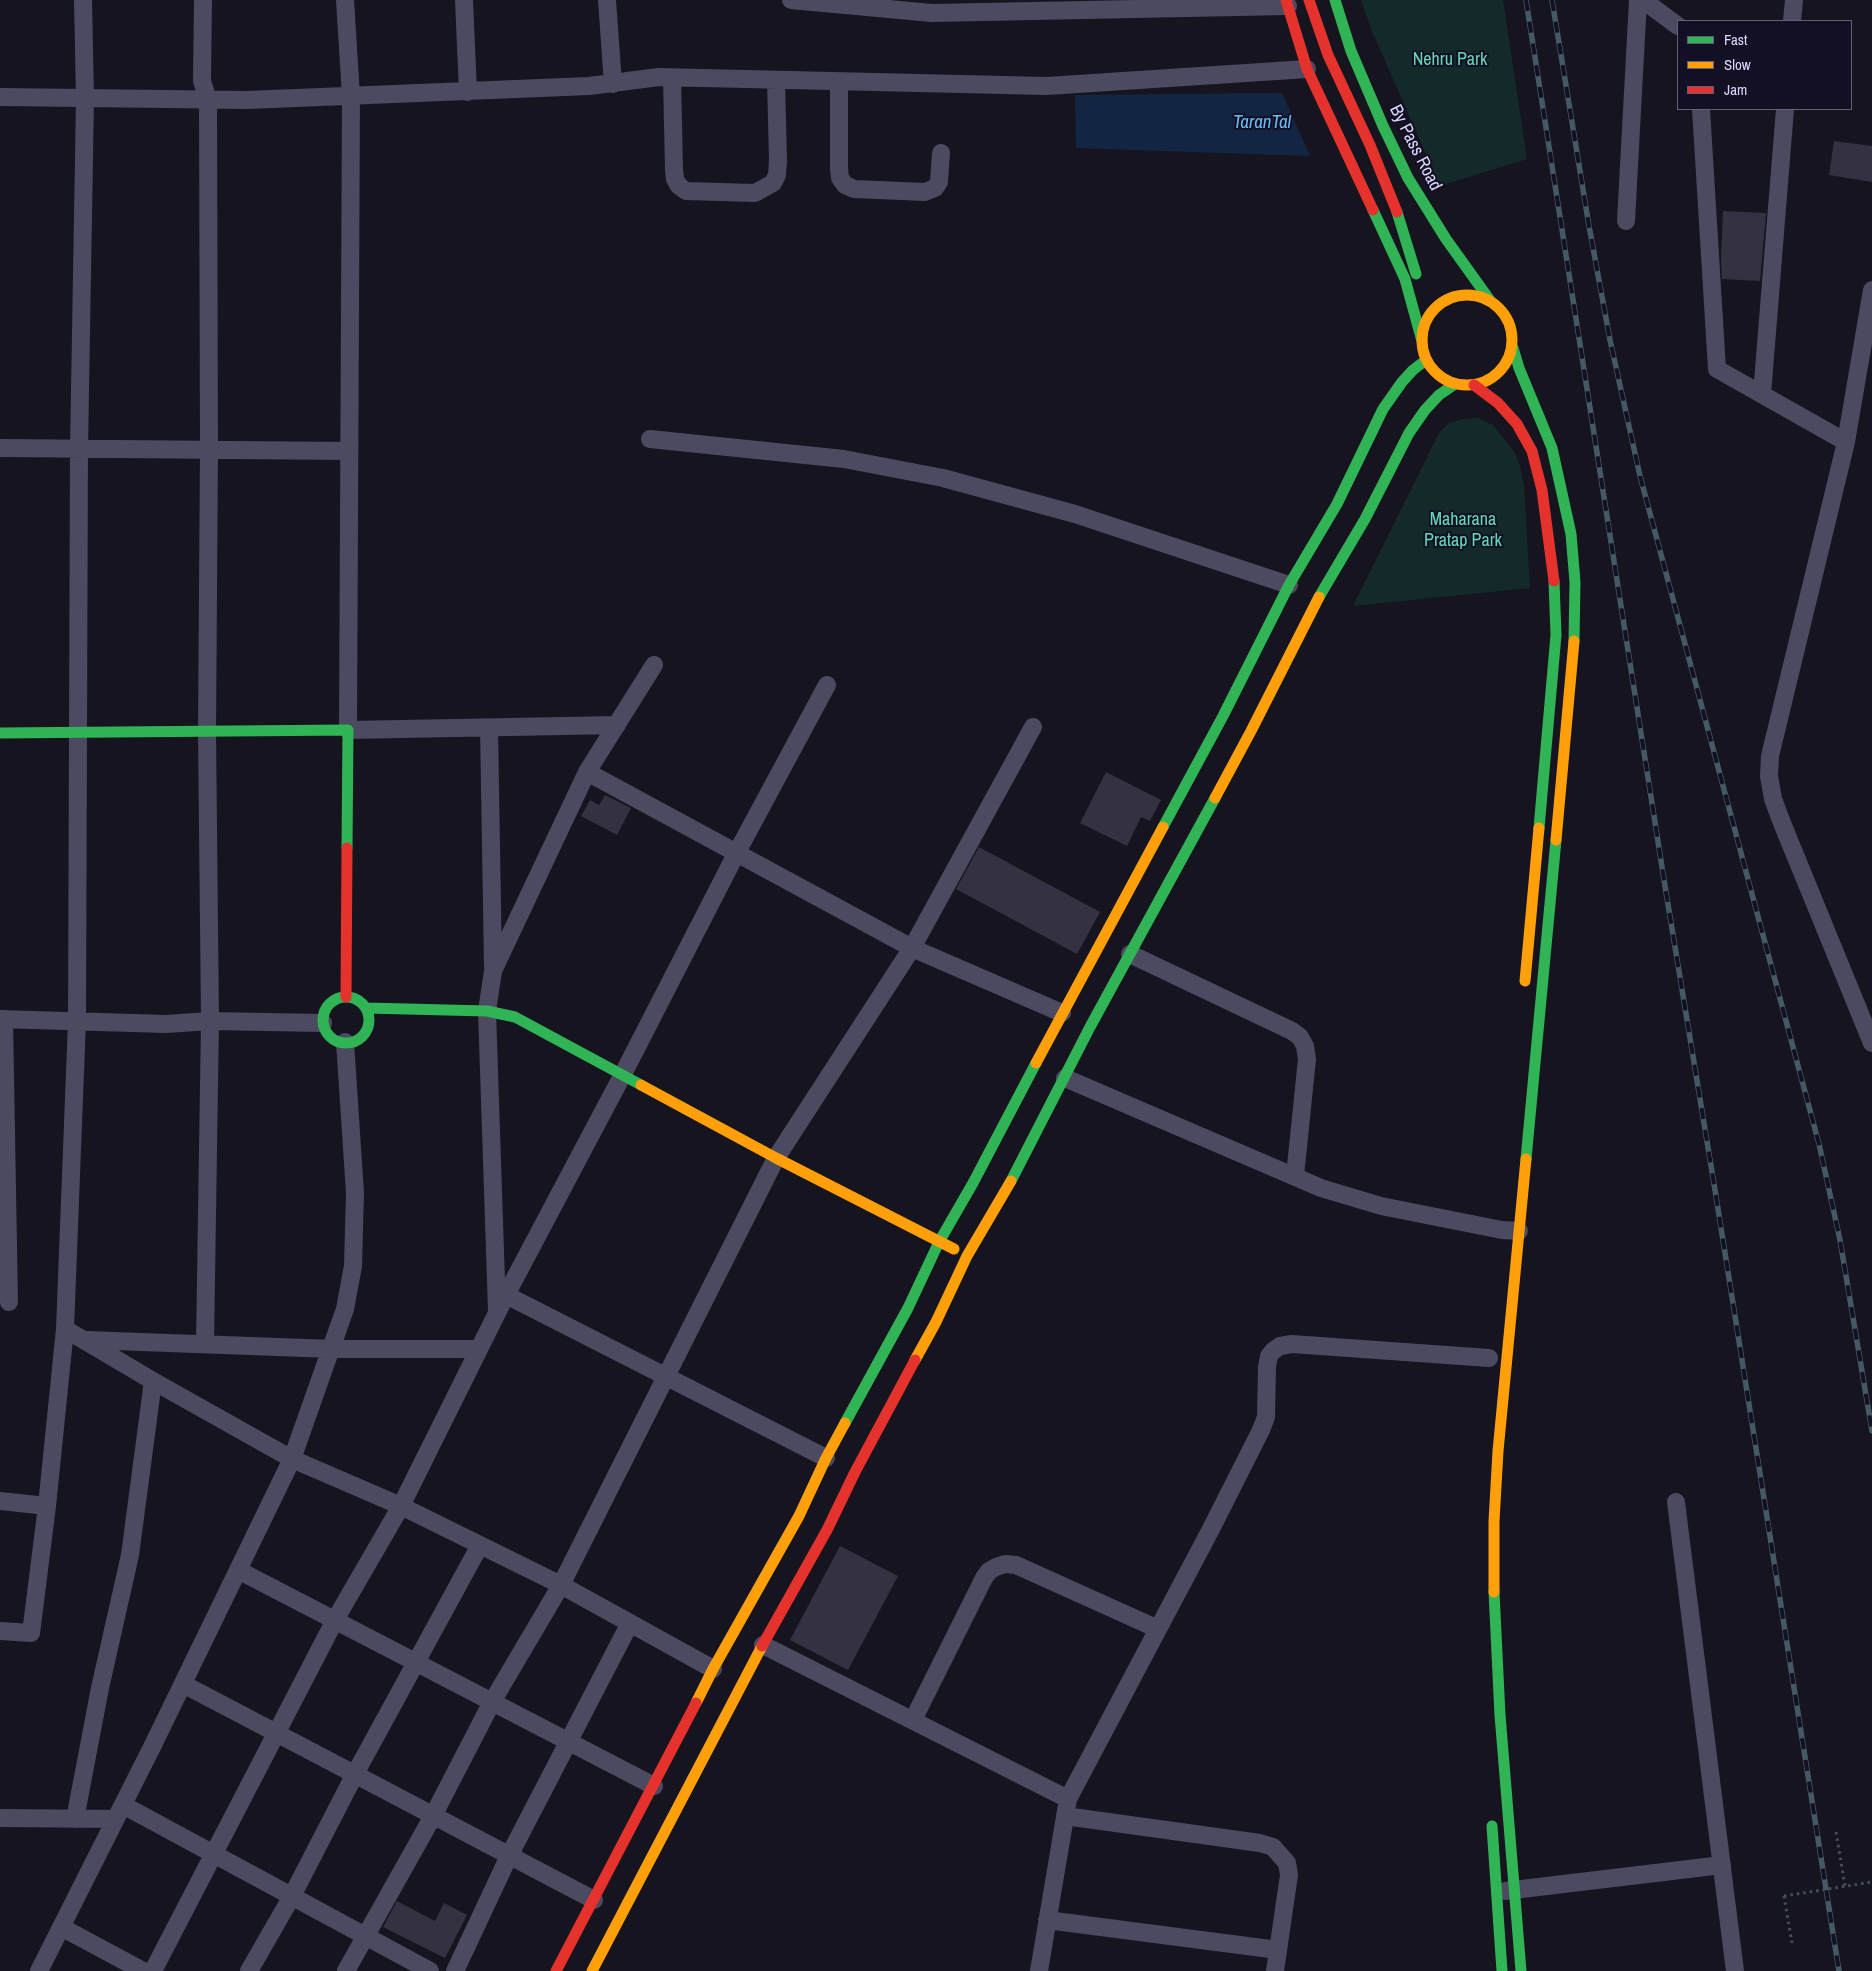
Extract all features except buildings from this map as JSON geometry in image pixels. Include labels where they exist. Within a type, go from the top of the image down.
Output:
[{"type":"main road","points":[[1309,0],[1328,55],[1370,145],[1401,223],[1415,271],[1425,322],[1422,341]]},
{"type":"main road","name":"By Pass Road","points":[[1335,0],[1351,51],[1382,126],[1408,178],[1446,238],[1489,299]]},
{"type":"main road","points":[[1287,3],[1307,69],[1405,279],[1426,360],[1438,375],[1455,384],[1474,385],[1492,379],[1506,366],[1513,348]]},
{"type":"main road","points":[[1370,145],[1402,195]]},
{"type":"main road","points":[[1461,281],[1471,294]]},
{"type":"main road","points":[[1425,322],[1436,307],[1452,296],[1471,294],[1489,299],[1504,312],[1512,329],[1513,348],[1519,368],[1552,448],[1571,534],[1575,582],[1575,634],[1506,1230],[1494,1521],[1494,1591],[1500,1715],[1521,1971]]},
{"type":"main road","points":[[556,1971],[654,1786],[713,1669],[799,1516],[826,1458],[908,1308],[939,1242],[973,1183],[1062,1013],[1224,716],[1289,585],[1337,504],[1383,409],[1412,370],[1426,360]]},
{"type":"main road","points":[[592,1971],[763,1645],[827,1530],[855,1472],[936,1322],[967,1256],[1001,1199],[1130,954],[1251,731],[1317,600],[1365,519],[1409,433],[1425,410],[1439,395],[1455,384]]},
{"type":"main road","points":[[1474,385],[1498,403],[1517,424],[1532,451],[1550,533],[1556,635],[1524,992]]},
{"type":"main road","points":[[0,732],[348,730],[346,997]]},
{"type":"main road","points":[[346,997],[354,998],[366,1008],[368,1016],[365,1031],[353,1041],[345,1042],[330,1037],[323,1023],[326,1008],[331,1002],[346,997]]},
{"type":"main road","points":[[366,1008],[487,1011],[514,1017],[776,1158],[967,1256]]},
{"type":"main road","points":[[1491,1812],[1502,1971]]},
{"type":"street","points":[[0,1632],[31,1633],[47,1506],[65,1329],[77,1021],[79,449],[85,99],[83,0]]},
{"type":"street","points":[[203,0],[202,81],[208,100],[210,450],[206,731],[210,1021],[205,1344]]},
{"type":"street","points":[[344,0],[351,96],[348,730],[617,725]]},
{"type":"street","points":[[464,0],[468,92]]},
{"type":"street","points":[[607,0],[612,84]]},
{"type":"street","points":[[791,0],[932,13],[1287,3]]},
{"type":"street","points":[[1341,0],[1351,51]]},
{"type":"street","points":[[1626,221],[1638,0]]},
{"type":"street","points":[[1643,0],[1677,25]]},
{"type":"street","points":[[1792,20],[1794,0]]},
{"type":"street","points":[[0,97],[247,100],[589,86],[659,77],[1047,86],[1307,69]]},
{"type":"street","points":[[672,78],[674,169],[675,179],[679,186],[686,191],[755,193],[773,183],[777,175],[776,80]]},
{"type":"street","points":[[839,82],[839,168],[840,178],[845,185],[854,189],[924,192],[935,188],[939,182],[940,153]]},
{"type":"street","points":[[1701,110],[1717,369],[1846,442]]},
{"type":"street","points":[[1762,394],[1785,110]]},
{"type":"street","points":[[1872,290],[1846,442],[1770,756],[1769,776],[1776,807],[1872,1043]]},
{"type":"street","points":[[650,439],[844,459],[943,478],[1076,514],[1289,585]]},
{"type":"street","points":[[0,448],[349,451]]},
{"type":"street","points":[[493,971],[587,772],[654,665]]},
{"type":"street","points":[[153,1971],[278,1734],[335,1620],[401,1506],[497,1312],[622,1076],[736,854],[827,685]]},
{"type":"street","points":[[346,1971],[433,1816],[492,1702],[561,1585],[668,1376],[776,1158],[912,948],[1033,727]]},
{"type":"street","points":[[489,728],[493,971],[487,1011],[497,1312]]},
{"type":"street","points":[[587,772],[912,948],[1062,1013]]},
{"type":"street","points":[[1130,954],[1292,1031],[1300,1037],[1305,1046],[1307,1059],[1295,1176]]},
{"type":"street","points":[[9,1302],[2,1019],[166,1024],[210,1021],[323,1023]]},
{"type":"street","points":[[39,1971],[183,1684],[292,1460],[345,1309],[353,1266],[355,1193],[345,1042]]},
{"type":"street","points":[[1065,1078],[1321,1188],[1381,1206],[1506,1230]]},
{"type":"street","points":[[506,1295],[826,1458]]},
{"type":"street","points":[[65,1329],[292,1460],[401,1506],[561,1585],[713,1669]]},
{"type":"street","points":[[84,1340],[332,1348],[479,1348]]},
{"type":"street","points":[[1039,1971],[1068,1799],[1261,1430],[1266,1417],[1269,1356],[1280,1346],[1292,1344],[1489,1358]]},
{"type":"street","points":[[75,1819],[100,1688],[130,1555],[153,1381]]},
{"type":"street","points":[[0,1501],[47,1506]]},
{"type":"street","points":[[1676,1502],[1734,1971]]},
{"type":"street","points":[[249,1971],[292,1896],[355,1774],[480,1545]]},
{"type":"street","points":[[913,1720],[984,1578],[989,1571],[1004,1564],[1016,1565],[1158,1629]]},
{"type":"street","points":[[238,1570],[654,1786]]},
{"type":"street","points":[[455,1971],[509,1856],[630,1623]]},
{"type":"street","points":[[763,1645],[1068,1799]]},
{"type":"street","points":[[183,1684],[594,1900]]},
{"type":"street","points":[[0,1818],[75,1819],[119,1812],[214,1854],[430,1971]]},
{"type":"street","points":[[1065,1816],[1260,1843],[1273,1847],[1287,1863],[1289,1875],[1275,1971]]},
{"type":"street","points":[[1496,1891],[1722,1865]]},
{"type":"street","points":[[1047,1920],[1278,1950]]},
{"type":"street","points":[[61,1927],[143,1971]]},
{"type":"path","points":[[1836,1832],[1845,1886]]},
{"type":"path","points":[[1792,1943],[1784,1896],[1872,1882]]},
{"type":"green space","name":"Nehru Park","points":[[1361,0],[1503,0],[1527,159],[1440,186],[1371,29]]},
{"type":"green space","name":"Maharana Pratap Park","points":[[1478,418],[1493,425],[1514,451],[1520,466],[1524,485],[1530,588],[1353,606],[1439,433],[1449,423],[1463,419]]},
{"type":"water","name":"TaranTal","points":[[1282,93],[1310,156],[1076,148],[1075,95]]},
{"type":"railway","points":[[1526,0],[1665,886],[1839,1971]]},
{"type":"railway","points":[[1552,0],[1589,226],[1610,340],[1640,476],[1819,1144],[1840,1240],[1872,1431]]},
{"type":"traffic: fast","points":[[1335,0],[1351,51],[1383,126],[1408,178],[1446,239],[1489,299]]},
{"type":"traffic: fast","points":[[1373,210],[1405,279],[1422,341]]},
{"type":"traffic: fast","points":[[1397,212],[1416,274]]},
{"type":"traffic: fast","points":[[1513,348],[1519,368],[1552,448],[1571,534],[1575,582],[1574,641]]},
{"type":"traffic: fast","points":[[1163,827],[1223,716],[1289,585],[1337,504],[1383,409],[1402,382],[1426,360]]},
{"type":"traffic: fast","points":[[1319,597],[1365,519],[1409,433],[1425,410],[1439,395],[1455,384]]},
{"type":"traffic: fast","points":[[1539,828],[1556,635],[1554,581]]},
{"type":"traffic: fast","points":[[0,733],[348,730],[347,848]]},
{"type":"traffic: fast","points":[[1011,1181],[1090,1027],[1215,798]]},
{"type":"traffic: fast","points":[[1526,1159],[1556,840]]},
{"type":"traffic: fast","points":[[346,997],[359,1001],[365,1007],[369,1020],[365,1033],[359,1039],[346,1043],[333,1039],[327,1033],[323,1020],[327,1007],[333,1001],[346,997]]},
{"type":"traffic: fast","points":[[366,1008],[487,1011],[515,1017],[641,1085]]},
{"type":"traffic: fast","points":[[845,1423],[908,1308],[939,1242],[973,1183],[1036,1063]]},
{"type":"traffic: fast","points":[[1494,1592],[1500,1715],[1521,1971]]},
{"type":"traffic: fast","points":[[1492,1826],[1502,1971]]},
{"type":"traffic: slow","points":[[1467,295],[1484,298],[1499,308],[1509,323],[1512,340],[1509,357],[1499,372],[1484,382],[1467,385],[1450,382],[1435,372],[1425,357],[1422,340],[1425,323],[1435,308],[1450,298],[1467,295]]},
{"type":"traffic: slow","points":[[1215,798],[1319,597]]},
{"type":"traffic: slow","points":[[1556,840],[1574,641]]},
{"type":"traffic: slow","points":[[1036,1063],[1163,827]]},
{"type":"traffic: slow","points":[[1525,981],[1539,828]]},
{"type":"traffic: slow","points":[[641,1085],[776,1158],[954,1249]]},
{"type":"traffic: slow","points":[[1494,1592],[1494,1521],[1498,1451],[1526,1159]]},
{"type":"traffic: slow","points":[[915,1360],[936,1322],[967,1256],[1011,1181]]},
{"type":"traffic: slow","points":[[696,1703],[713,1669],[799,1516],[826,1458],[845,1423]]},
{"type":"traffic: slow","points":[[592,1971],[762,1646]]},
{"type":"traffic: jam","points":[[1286,0],[1307,69],[1373,210]]},
{"type":"traffic: jam","points":[[1309,0],[1328,55],[1370,145],[1397,212]]},
{"type":"traffic: jam","points":[[1474,385],[1498,403],[1517,424],[1532,451],[1542,490],[1554,581]]},
{"type":"traffic: jam","points":[[346,997],[347,848]]},
{"type":"traffic: jam","points":[[762,1646],[827,1530],[855,1472],[915,1360]]},
{"type":"traffic: jam","points":[[556,1971],[696,1703]]}]
